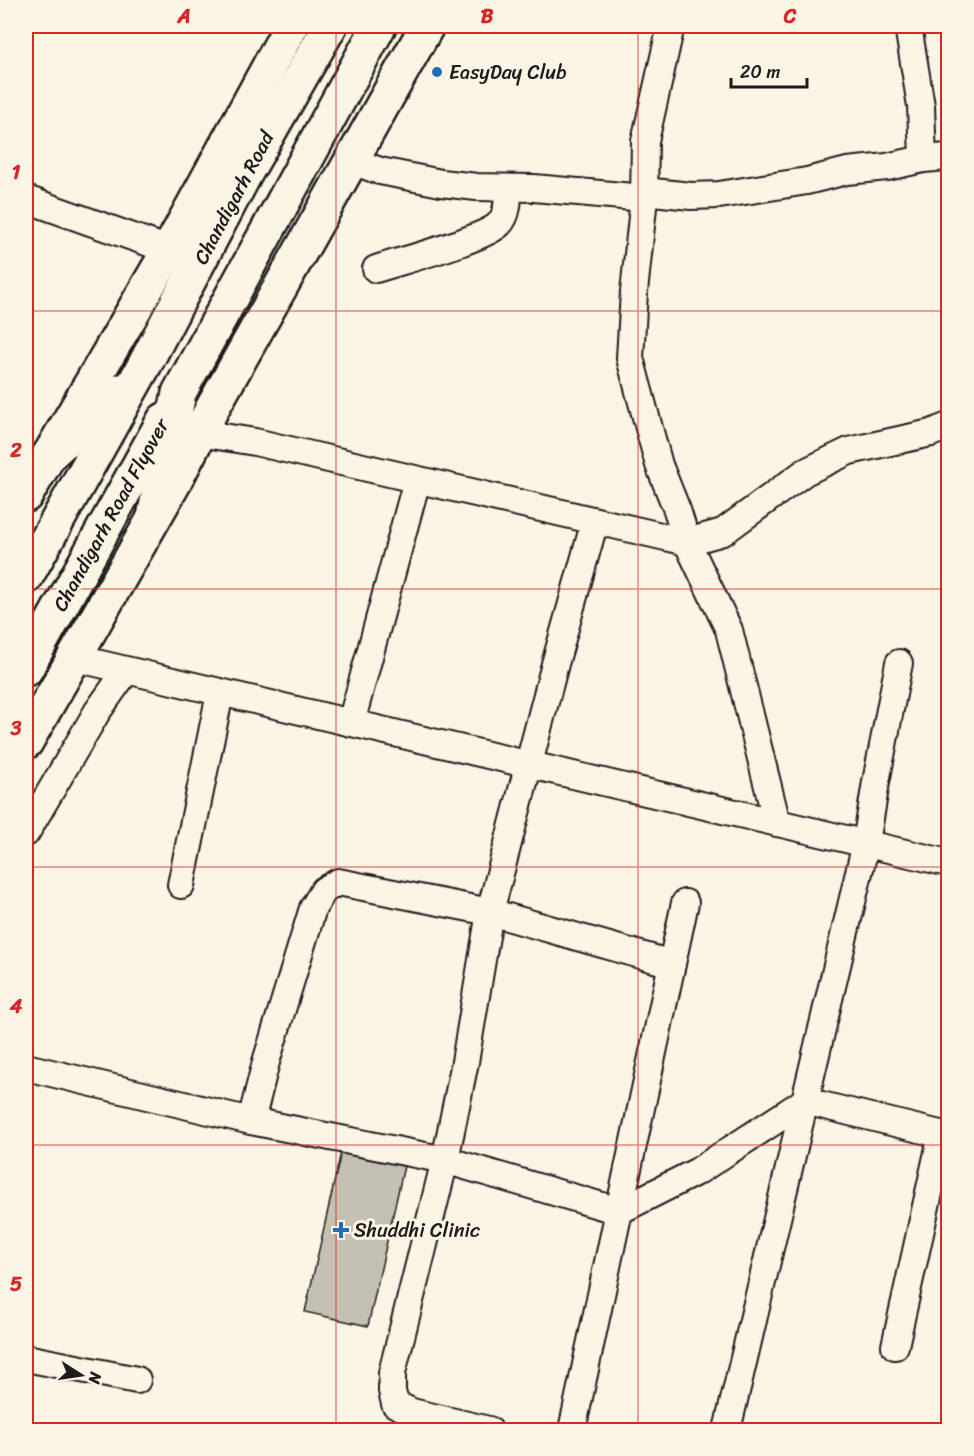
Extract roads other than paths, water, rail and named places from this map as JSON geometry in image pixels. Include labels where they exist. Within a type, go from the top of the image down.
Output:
[{"type":"main road","points":[[26,495],[169,250],[291,26]]},
{"type":"main road","name":"Chandigarh Road","points":[[140,372],[245,174],[330,26]]},
{"type":"main road","name":"Chandigarh Road Flyover","points":[[26,669],[379,26]]},
{"type":"main road","points":[[26,742],[427,26]]},
{"type":"main road","points":[[49,455],[140,372]]},
{"type":"main road","points":[[26,577],[140,372]]},
{"type":"main road","points":[[154,516],[179,393]]},
{"type":"street","points":[[671,26],[645,141],[644,194],[630,358],[658,465],[687,542],[729,630],[777,823]]},
{"type":"street","points":[[352,161],[380,171],[441,183],[691,196],[719,195],[807,181],[847,171],[887,167],[936,158],[921,106],[908,26]]},
{"type":"street","points":[[376,269],[477,236],[499,224],[508,206],[508,188]]},
{"type":"street","points":[[26,199],[169,250]]},
{"type":"street","points":[[199,433],[255,442],[687,542],[723,532],[805,472],[849,451],[931,433],[948,426]]},
{"type":"street","points":[[351,723],[417,480]]},
{"type":"street","points":[[489,1431],[412,1412],[395,1404],[392,1373],[445,1160],[465,1062],[490,912],[555,664],[596,521]]},
{"type":"street","points":[[75,658],[948,863]]},
{"type":"street","points":[[727,1431],[866,843],[899,663]]},
{"type":"street","points":[[26,833],[90,722],[126,671]]},
{"type":"street","points":[[181,885],[220,693]]},
{"type":"street","points":[[251,1121],[295,962],[313,908],[324,890],[338,882],[490,912],[672,964]]},
{"type":"street","points":[[572,1431],[685,903]]},
{"type":"street","points":[[26,1067],[251,1121],[445,1160],[619,1210],[698,1171],[805,1101],[945,1135],[895,1346]]},
{"type":"street","points":[[26,1358],[136,1380]]},
{"type":"place","name":"EasyDay Club","points":[[437,72]]},
{"type":"place","name":"Shuddhi Clinic","points":[[341,1230]]}]
